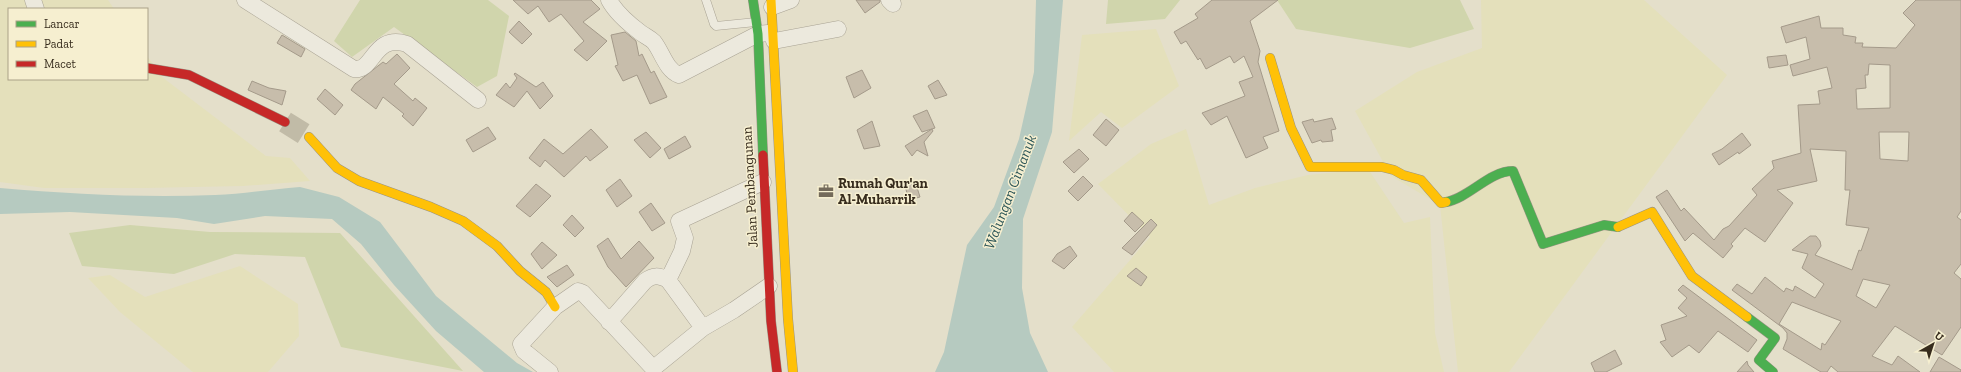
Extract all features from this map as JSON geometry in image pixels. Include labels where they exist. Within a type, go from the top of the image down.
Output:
[{"type":"street","points":[[245,0],[354,69],[362,68],[388,42],[397,41],[407,44],[478,100]]},
{"type":"street","points":[[609,0],[613,7],[628,21],[652,40],[664,56],[669,68],[674,73],[679,75],[768,22],[791,0]]},
{"type":"street","name":"Jalan Pembangunan","points":[[753,0],[768,22],[793,372]]},
{"type":"street","points":[[768,22],[838,29]]},
{"type":"street","name":"Jalan Pembangunan","points":[[768,22],[763,182],[771,321],[777,372]]},
{"type":"street","points":[[1270,58],[1291,128],[1310,167],[1382,167],[1394,170],[1403,175],[1421,180],[1441,203],[1457,200],[1480,183],[1509,171],[1513,172],[1543,244],[1604,225],[1620,227],[1652,212],[1692,276],[1775,338],[1759,360],[1772,372]]},
{"type":"street","points":[[148,68],[189,75],[285,122]]},
{"type":"street","points":[[309,137],[328,156],[337,168],[359,182],[431,207],[463,221],[497,246],[520,271],[546,292],[555,307]]},
{"type":"street","points":[[668,280],[682,251],[685,238],[679,221],[763,182]]},
{"type":"street","points":[[609,322],[645,281],[651,277],[659,276],[668,280],[703,328]]},
{"type":"street","points":[[550,372],[520,346],[555,307],[578,291],[581,291],[646,362],[655,367],[703,328],[734,310],[769,286]]},
{"type":"lane","points":[[706,0],[716,26],[768,22]]},
{"type":"shaded area","points":[[0,0],[108,0],[113,8],[8,8],[8,80],[148,80],[148,57],[162,77],[266,156],[290,158],[310,181],[243,186],[144,188],[44,188],[0,182]]},
{"type":"shaded area","points":[[1481,0],[1644,0],[1727,75],[1509,372],[1458,372],[1440,205],[1391,176],[1355,111],[1417,72],[1482,48]]},
{"type":"shaded area","points":[[1156,29],[1179,86],[1122,128],[1101,112],[1069,141],[1082,35]]},
{"type":"shaded area","points":[[1186,129],[1209,205],[1255,188],[1308,175],[1368,169],[1404,223],[1430,217],[1435,333],[1444,372],[1114,372],[1072,327],[1150,237],[1098,184],[1151,144]]},
{"type":"shaded area","points":[[240,266],[298,304],[299,336],[268,372],[193,372],[120,312],[88,278],[110,275],[145,297]]},
{"type":"green space","points":[[360,0],[488,0],[509,16],[497,76],[477,87],[394,27],[352,57],[334,41]]},
{"type":"green space","points":[[1108,0],[1180,0],[1165,19],[1106,24]]},
{"type":"green space","points":[[1277,0],[1460,0],[1474,29],[1410,48],[1296,29]]},
{"type":"green space","points":[[130,225],[210,232],[340,233],[463,371],[341,347],[305,257],[235,254],[174,274],[82,266],[69,233]]},
{"type":"water","name":"Walungan Cimanuk","points":[[1036,0],[1063,0],[1052,132],[1023,219],[1022,288],[1030,333],[1048,372],[935,372],[944,352],[967,245],[994,207],[1019,139],[1034,72]]},
{"type":"water","points":[[300,187],[339,197],[380,222],[436,296],[517,363],[533,372],[484,372],[436,331],[394,285],[361,244],[332,219],[265,216],[214,224],[177,218],[70,212],[0,214],[0,188],[81,194],[188,196]]},
{"type":"building","points":[[513,0],[591,0],[600,9],[583,22],[607,41],[587,61],[574,50],[584,41],[561,14],[549,22],[538,6],[528,14]]},
{"type":"building","points":[[856,0],[880,0],[880,2],[865,13]]},
{"type":"building","points":[[1212,0],[1278,0],[1250,21],[1260,51],[1258,62],[1279,131],[1263,137],[1268,148],[1246,158],[1227,116],[1211,125],[1202,113],[1245,96],[1239,82],[1253,77],[1244,56],[1234,63],[1230,56],[1206,69],[1200,58],[1198,60],[1186,41],[1181,44],[1174,32],[1198,18],[1195,14]]},
{"type":"building","points":[[1916,0],[1961,0],[1961,211],[1957,217],[1961,220],[1961,264],[1954,273],[1961,279],[1961,327],[1942,355],[1895,326],[1872,356],[1892,365],[1898,356],[1920,372],[1838,372],[1831,366],[1827,372],[1821,372],[1783,349],[1787,339],[1787,333],[1783,328],[1732,290],[1737,284],[1752,294],[1765,277],[1784,292],[1786,288],[1793,291],[1795,286],[1815,298],[1824,284],[1802,268],[1808,254],[1792,250],[1810,236],[1816,236],[1820,241],[1821,246],[1815,255],[1852,270],[1859,250],[1861,251],[1869,228],[1846,225],[1850,190],[1845,190],[1846,151],[1810,149],[1817,181],[1777,190],[1793,203],[1765,242],[1745,228],[1731,244],[1733,246],[1723,258],[1693,233],[1685,241],[1656,197],[1667,190],[1681,211],[1684,208],[1714,240],[1757,195],[1752,189],[1774,168],[1772,161],[1801,153],[1798,105],[1820,104],[1818,91],[1832,88],[1827,67],[1793,76],[1790,65],[1810,59],[1806,37],[1786,43],[1781,27],[1819,16],[1821,28],[1843,28],[1843,35],[1856,37],[1855,43],[1863,43],[1862,47],[1896,48],[1915,25],[1903,13]],"holes":[[[1869,64],[1890,65],[1890,108],[1857,109],[1856,89],[1866,88],[1865,75],[1868,75]],[[1879,132],[1909,132],[1908,161],[1880,159]],[[1863,279],[1890,285],[1876,308],[1856,296]],[[1792,302],[1841,321],[1825,345],[1822,343],[1821,350],[1779,324]]]},
{"type":"building","points":[[519,21],[532,34],[522,44],[509,32]]},
{"type":"building","points":[[625,32],[636,41],[639,56],[642,54],[651,73],[654,71],[667,97],[650,104],[637,75],[623,81],[615,66],[618,65],[611,35]]},
{"type":"building","points":[[282,35],[305,49],[301,57],[277,43]]},
{"type":"building","points":[[397,54],[410,68],[394,84],[413,101],[415,98],[427,108],[413,126],[402,116],[404,114],[383,97],[376,109],[351,90],[355,84],[383,62],[386,64]]},
{"type":"building","points":[[1786,55],[1788,65],[1769,68],[1767,57]]},
{"type":"building","points":[[862,70],[871,88],[854,98],[846,77]]},
{"type":"building","points":[[515,73],[536,87],[543,82],[553,96],[540,109],[527,91],[514,107],[496,95],[506,83],[510,88],[517,78],[514,74]]},
{"type":"building","points":[[938,80],[947,95],[935,99],[928,86]]},
{"type":"building","points":[[252,81],[269,88],[286,91],[282,105],[248,90]]},
{"type":"building","points":[[325,89],[343,105],[335,115],[317,99]]},
{"type":"building","points":[[927,110],[935,128],[922,132],[913,116]]},
{"type":"building","points":[[1332,118],[1336,129],[1331,130],[1333,141],[1322,142],[1321,140],[1312,143],[1302,122],[1313,119],[1314,122]]},
{"type":"building","points":[[1106,119],[1119,130],[1106,146],[1093,135]]},
{"type":"building","points":[[872,121],[880,146],[864,149],[857,130]]},
{"type":"building","points":[[488,127],[496,139],[473,152],[466,140]]},
{"type":"building","points":[[591,129],[608,147],[590,161],[586,156],[564,177],[545,160],[540,167],[529,158],[544,139],[563,154]]},
{"type":"building","points":[[932,129],[933,131],[924,142],[928,156],[917,150],[912,156],[905,146]]},
{"type":"building","points":[[646,132],[661,148],[650,158],[634,140]]},
{"type":"building","points":[[1742,133],[1751,145],[1739,154],[1738,152],[1719,165],[1712,154],[1722,149]]},
{"type":"building","points":[[685,136],[691,147],[669,159],[664,149]]},
{"type":"building","points":[[1079,149],[1089,159],[1074,173],[1063,162]]},
{"type":"building","points":[[1083,176],[1093,186],[1078,201],[1068,191]]},
{"type":"building","points":[[620,179],[632,196],[617,207],[606,190]]},
{"type":"building","points":[[915,181],[920,197],[909,200],[905,186]]},
{"type":"building","points":[[536,184],[551,196],[530,217],[516,206]]},
{"type":"building","points":[[651,203],[665,223],[652,231],[639,212]]},
{"type":"building","points":[[1132,212],[1144,223],[1135,232],[1124,221]]},
{"type":"building","points":[[572,215],[584,228],[575,237],[563,225]]},
{"type":"building","points":[[1151,219],[1157,225],[1132,255],[1122,248]]},
{"type":"building","points":[[608,238],[621,259],[639,241],[654,258],[626,287],[608,267],[597,246]]},
{"type":"building","points":[[542,242],[557,255],[542,269],[531,254]]},
{"type":"building","points":[[1070,246],[1077,256],[1064,269],[1052,261],[1057,254]]},
{"type":"building","points":[[567,265],[574,275],[557,287],[547,277]]},
{"type":"building","points":[[1136,268],[1147,277],[1141,286],[1127,276]]},
{"type":"building","points":[[1683,285],[1757,340],[1748,352],[1718,331],[1699,353],[1689,345],[1672,357],[1660,342],[1666,340],[1661,325],[1687,316],[1678,308],[1687,298],[1678,290]]},
{"type":"building","points":[[1615,350],[1622,364],[1606,372],[1595,372],[1591,363]]},
{"type":"building","points":[[1939,357],[1961,370],[1961,372],[1930,372]]},
{"type":"building","points":[[1747,361],[1748,365],[1754,372],[1737,372]]},
{"type":"tunnel","points":[[285,122],[309,137]]},
{"type":"traffic: fast","points":[[753,0],[758,34],[763,155]]},
{"type":"traffic: fast","points":[[1446,202],[1454,200],[1496,175],[1513,171],[1543,244],[1604,225],[1618,227]]},
{"type":"traffic: fast","points":[[1747,317],[1775,338],[1759,360],[1773,372]]},
{"type":"traffic: slow","points":[[771,0],[788,319],[793,372]]},
{"type":"traffic: slow","points":[[1270,58],[1291,128],[1310,167],[1382,167],[1394,170],[1403,175],[1421,180],[1441,203],[1446,202]]},
{"type":"traffic: slow","points":[[309,137],[337,168],[359,181],[431,207],[463,221],[497,246],[520,271],[546,292],[555,307]]},
{"type":"traffic: slow","points":[[1618,227],[1652,212],[1692,276],[1747,317]]},
{"type":"traffic: jam","points":[[148,68],[189,75],[285,122]]},
{"type":"traffic: jam","points":[[763,155],[771,321],[777,372]]},
{"type":"place","name":"Rumah Qur'an Al-Muharrik","points":[[826,191]]}]
